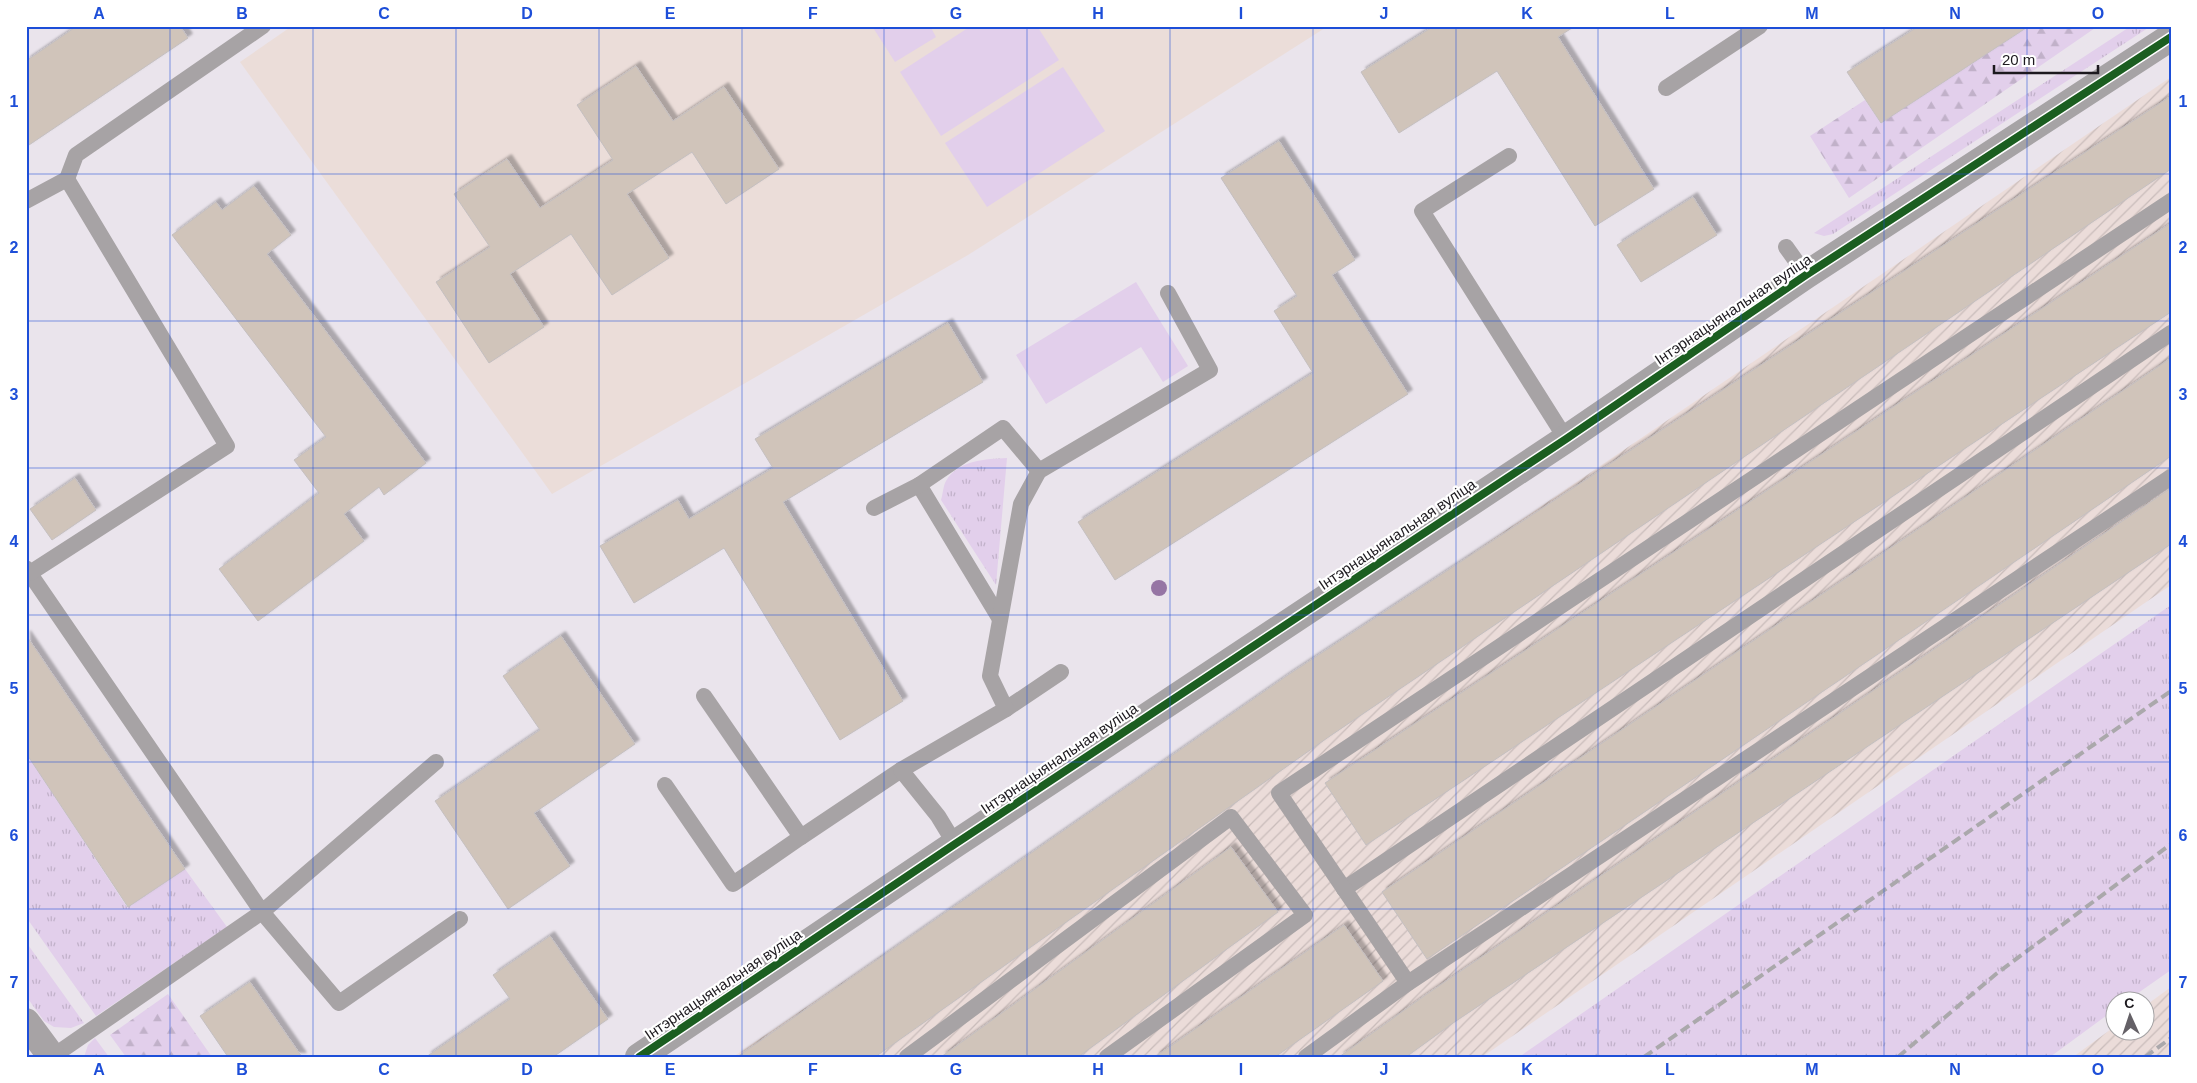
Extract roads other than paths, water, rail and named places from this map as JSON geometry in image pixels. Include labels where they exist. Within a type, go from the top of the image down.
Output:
[{"type":"street","name":"Інтэрнацыянальная вуліца","points":[[639,1057],[954,844],[1566,439],[1806,275],[2171,37]]},
{"type":"street","points":[[26,1022],[52,1057]]},
{"type":"lane","points":[[26,201],[67,179],[76,155],[263,26]]},
{"type":"lane","points":[[1666,88],[1760,26]]},
{"type":"lane","points":[[1509,156],[1422,211],[1566,439]]},
{"type":"lane","points":[[67,179],[227,446],[28,570],[262,912],[339,1003],[460,919]]},
{"type":"lane","points":[[1408,983],[1280,793],[2171,201]]},
{"type":"lane","points":[[1786,247],[1806,275]]},
{"type":"lane","points":[[1006,709],[990,676],[1021,504],[1040,472],[1210,370],[1168,293]]},
{"type":"lane","points":[[1344,889],[2171,333]]},
{"type":"lane","points":[[874,508],[919,485],[1003,428],[1040,472]]},
{"type":"lane","points":[[1306,1057],[1408,983],[2171,477]]},
{"type":"lane","points":[[919,485],[1000,619]]},
{"type":"lane","points":[[665,785],[733,884],[901,770],[1006,709],[1061,672]]},
{"type":"lane","points":[[704,696],[801,837]]},
{"type":"lane","points":[[52,1057],[262,912],[436,762]]},
{"type":"lane","points":[[901,770],[938,816],[954,844]]},
{"type":"lane","points":[[907,1057],[1231,817],[1305,915],[1107,1057]]},
{"type":"railway","points":[[1644,1057],[2171,691]]},
{"type":"railway","points":[[1898,1057],[1996,974],[2171,844]]},
{"type":"railway","points":[[2145,1057],[2171,1038]]}]
